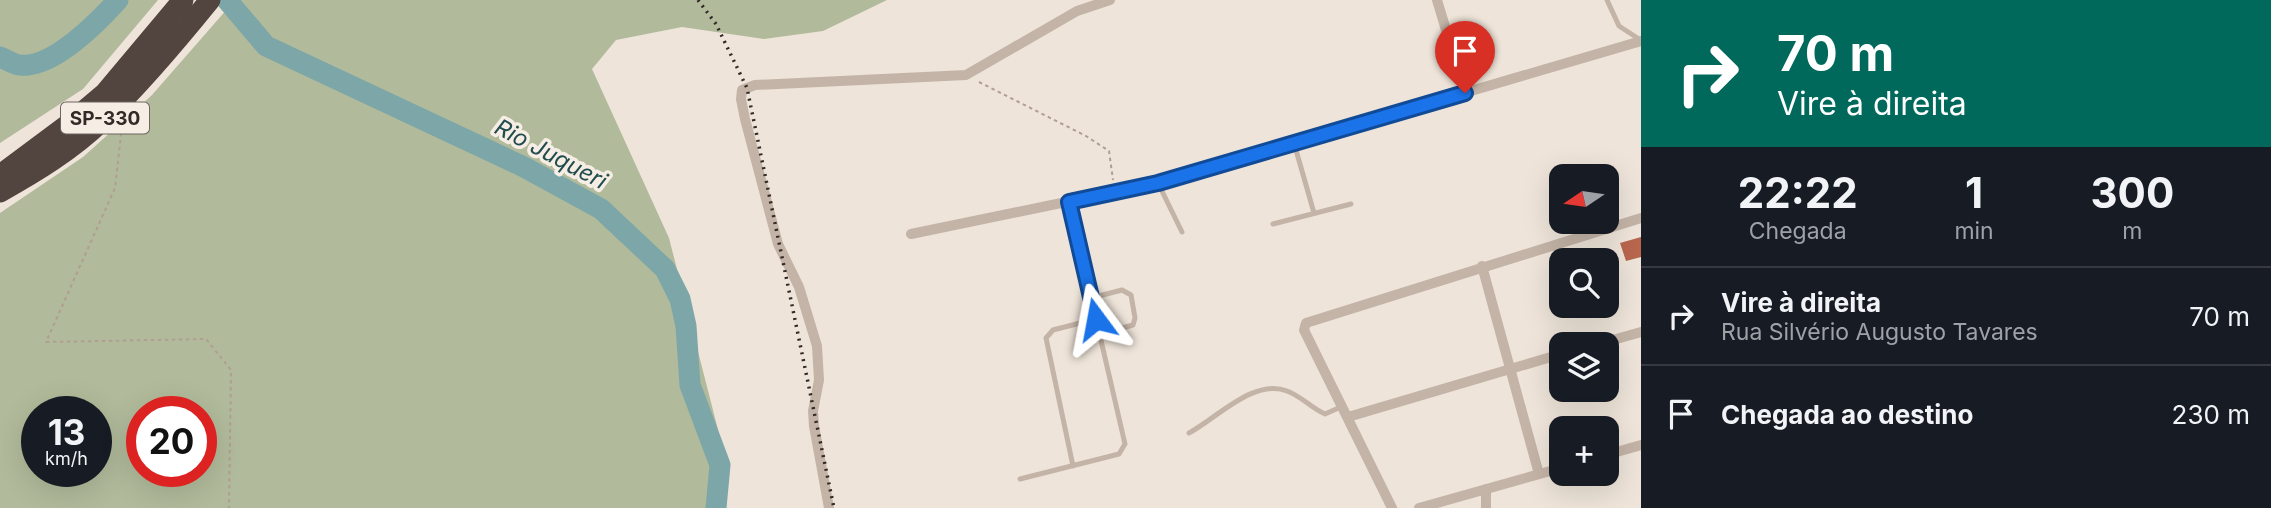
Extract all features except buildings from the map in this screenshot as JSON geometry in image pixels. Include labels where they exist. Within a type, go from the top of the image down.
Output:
[{"type":"highway","name":"SP-330","points":[[0,175],[66,127],[105,93],[184,10],[210,0]]},
{"type":"highway","name":"SP-330","points":[[0,192],[44,166],[101,122],[184,10]]},
{"type":"street","points":[[829,508],[814,426],[813,411],[819,380],[817,346],[799,287],[778,244],[745,119],[742,90],[755,85],[966,75],[1077,11],[1110,0]]},
{"type":"street","points":[[1437,0],[1465,93]]},
{"type":"street","points":[[911,234],[1158,183],[1641,41]]},
{"type":"street","points":[[1391,508],[1304,330],[1309,320],[1641,218]]},
{"type":"street","points":[[1482,266],[1539,474]]},
{"type":"street","points":[[1619,338],[1641,332]]},
{"type":"street","points":[[1348,417],[1549,358]]},
{"type":"street","points":[[1619,451],[1641,445]]},
{"type":"street","points":[[1419,508],[1549,471]]},
{"type":"street","points":[[1486,489],[1486,508]]},
{"type":"lane","points":[[1607,0],[1619,26],[1641,41]]},
{"type":"lane","points":[[1294,144],[1314,213]]},
{"type":"lane","points":[[1158,183],[1182,232]]},
{"type":"lane","points":[[1020,479],[1119,454],[1125,444],[1069,202]]},
{"type":"lane","points":[[1273,224],[1351,204]]},
{"type":"lane","points":[[1091,298],[1122,290],[1130,295],[1135,318],[1133,325],[1100,334]]},
{"type":"lane","points":[[1073,466],[1046,338],[1053,330],[1096,319]]},
{"type":"lane","points":[[1189,433],[1259,390],[1272,387],[1290,392],[1325,414],[1343,406]]},
{"type":"path","points":[[966,75],[1086,136],[1109,151],[1115,192]]},
{"type":"path","points":[[122,123],[115,188],[46,342],[206,339],[231,370],[229,508]]},
{"type":"green space","points":[[0,0],[158,0],[83,89],[0,143]]},
{"type":"green space","points":[[235,0],[887,0],[823,31],[764,39],[682,27],[616,40],[592,69],[669,238],[727,465],[719,508],[0,508],[0,213],[83,157],[152,95]]},
{"type":"waterway","name":"Rio Juqueri","points":[[0,57],[20,65],[46,60],[74,42],[118,0]]},
{"type":"waterway","name":"Rio Juqueri","points":[[227,0],[266,46],[524,167],[601,209],[665,269],[680,299],[686,326],[690,385],[720,465],[716,508]]},
{"type":"railway","points":[[698,0],[716,24],[747,88],[834,508]]},
{"type":"route","points":[[1096,319],[1069,202],[1158,183],[1465,93]]}]
